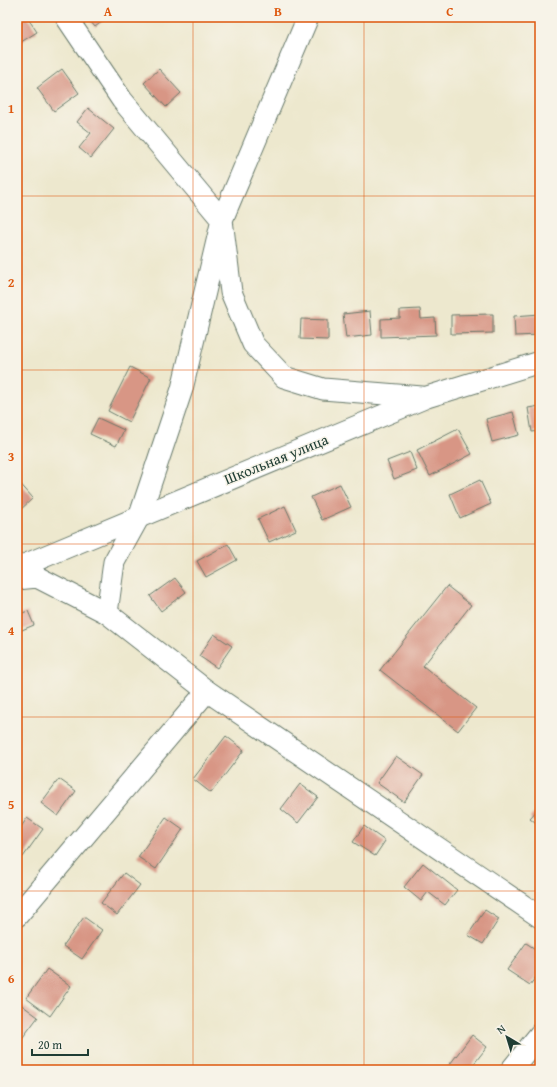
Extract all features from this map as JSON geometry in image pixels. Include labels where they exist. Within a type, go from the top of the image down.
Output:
[{"type":"street","points":[[66,17],[122,100],[222,220],[231,292],[253,344],[284,378],[323,389],[427,397]]},
{"type":"street","points":[[107,613],[114,562],[140,516],[182,389],[222,220],[308,17]]},
{"type":"street","name":"Школьная улица","points":[[17,568],[427,397],[540,362]]},
{"type":"street","points":[[17,579],[37,577],[107,613],[207,691],[540,917]]},
{"type":"street","points":[[17,916],[207,691]]},
{"type":"street","points":[[511,1070],[540,1034]]},
{"type":"building","points":[[17,17],[27,17],[37,32],[18,44]]},
{"type":"building","points":[[87,17],[108,17],[95,27]]},
{"type":"building","points":[[62,69],[79,93],[54,111],[37,88]]},
{"type":"building","points":[[159,69],[181,93],[166,107],[144,83]]},
{"type":"building","points":[[88,108],[114,129],[91,158],[79,148],[91,133],[77,122]]},
{"type":"building","points":[[420,309],[421,319],[435,318],[436,335],[381,337],[381,319],[400,318],[400,310]]},
{"type":"building","points":[[370,311],[372,335],[346,338],[343,314]]},
{"type":"building","points":[[493,314],[493,333],[451,334],[451,315]]},
{"type":"building","points":[[540,314],[540,335],[515,336],[514,316]]},
{"type":"building","points":[[301,319],[328,320],[328,340],[300,339]]},
{"type":"building","points":[[130,367],[151,378],[129,422],[108,411]]},
{"type":"building","points":[[540,406],[540,431],[532,432],[528,408]]},
{"type":"building","points":[[513,412],[519,435],[492,442],[486,419]]},
{"type":"building","points":[[98,418],[124,430],[116,446],[90,434]]},
{"type":"building","points":[[458,429],[472,454],[430,476],[417,450]]},
{"type":"building","points":[[410,452],[417,470],[394,479],[387,461]]},
{"type":"building","points":[[17,480],[33,498],[17,513]]},
{"type":"building","points":[[480,480],[491,504],[460,518],[450,494]]},
{"type":"building","points":[[340,484],[351,507],[322,520],[311,497]]},
{"type":"building","points":[[285,506],[296,530],[269,542],[258,519]]},
{"type":"building","points":[[228,544],[237,560],[206,577],[197,561]]},
{"type":"building","points":[[175,578],[186,592],[161,611],[150,596]]},
{"type":"building","points":[[447,586],[471,605],[423,666],[476,708],[458,731],[380,670]]},
{"type":"building","points":[[28,611],[34,625],[17,632],[17,615]]},
{"type":"building","points":[[214,634],[232,646],[217,668],[199,656]]},
{"type":"building","points":[[226,736],[244,750],[211,793],[193,779]]},
{"type":"building","points":[[396,756],[423,775],[404,802],[377,783]]},
{"type":"building","points":[[59,779],[76,791],[58,816],[41,803]]},
{"type":"building","points":[[300,784],[318,797],[298,823],[281,809]]},
{"type":"building","points":[[540,807],[540,826],[530,818]]},
{"type":"building","points":[[166,817],[183,829],[156,869],[138,857]]},
{"type":"building","points":[[27,818],[43,829],[23,857],[17,852],[17,833]]},
{"type":"building","points":[[364,826],[385,841],[375,856],[353,842]]},
{"type":"building","points":[[423,863],[457,890],[445,905],[428,892],[421,901],[404,887]]},
{"type":"building","points":[[124,873],[140,885],[117,915],[101,903]]},
{"type":"building","points":[[485,910],[499,919],[483,944],[468,935]]},
{"type":"building","points":[[84,917],[102,930],[82,959],[63,946]]},
{"type":"building","points":[[526,943],[540,952],[540,971],[530,985],[507,970]]},
{"type":"building","points":[[47,969],[71,986],[50,1016],[26,998]]},
{"type":"building","points":[[19,1003],[38,1017],[17,1045],[17,1007]]},
{"type":"building","points":[[472,1035],[487,1047],[469,1070],[450,1070],[447,1068]]}]
